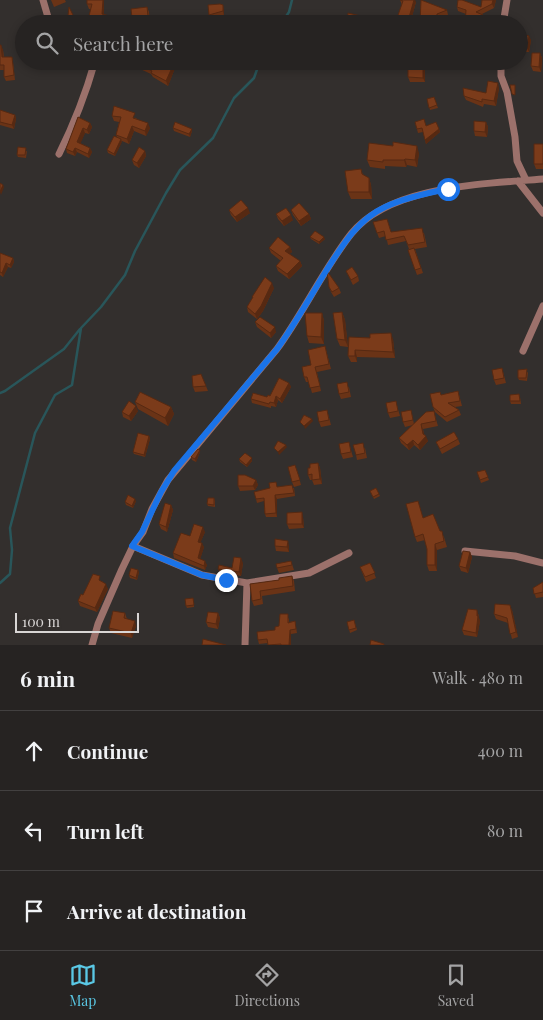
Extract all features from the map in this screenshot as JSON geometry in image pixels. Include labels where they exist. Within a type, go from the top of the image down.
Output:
[{"type":"street","points":[[42,0],[47,15]]},
{"type":"street","points":[[504,15],[506,0]]},
{"type":"street","points":[[59,154],[84,98],[92,70]]},
{"type":"street","points":[[501,70],[516,138],[517,161],[522,181],[543,213]]},
{"type":"street","points":[[92,645],[98,624],[132,546],[142,532],[156,501],[174,471],[277,349],[352,233],[368,217],[385,207],[425,194],[448,189],[543,179]]},
{"type":"street","points":[[524,351],[543,306]]},
{"type":"street","points":[[132,546],[202,575],[247,583],[309,573],[349,553]]},
{"type":"street","points":[[466,551],[515,556],[543,564]]},
{"type":"street","points":[[245,645],[247,583]]},
{"type":"building","points":[[87,0],[103,0],[102,14],[106,15],[89,15],[92,4],[87,4]]},
{"type":"building","points":[[400,0],[414,0],[410,15],[398,15],[403,1]]},
{"type":"building","points":[[421,0],[447,10],[437,15],[420,15]]},
{"type":"building","points":[[458,0],[481,7],[482,0],[493,0],[492,4],[476,12],[483,15],[466,15],[466,10],[457,7]]},
{"type":"building","points":[[208,5],[223,5],[223,11],[209,15]]},
{"type":"building","points":[[69,7],[73,15],[68,15]]},
{"type":"building","points":[[147,7],[148,15],[132,15],[131,9]]},
{"type":"building","points":[[0,45],[2,57],[12,57],[14,75],[4,77],[4,65],[0,65]]},
{"type":"building","points":[[532,53],[540,53],[539,67],[531,66]]},
{"type":"building","points":[[150,70],[171,70],[166,81],[151,73],[152,71]]},
{"type":"building","points":[[408,70],[423,70],[423,78],[408,77]]},
{"type":"building","points":[[488,81],[498,83],[494,101],[482,99],[482,102],[464,96],[463,88],[486,93]]},
{"type":"building","points":[[510,85],[515,85],[515,95],[512,94]]},
{"type":"building","points":[[434,97],[437,105],[429,108],[427,99]]},
{"type":"building","points":[[114,106],[135,113],[133,118],[148,123],[145,131],[132,126],[127,139],[116,135],[121,117],[112,116]]},
{"type":"building","points":[[0,110],[15,115],[12,125],[0,122]]},
{"type":"building","points":[[78,117],[90,123],[87,130],[83,128],[77,142],[90,148],[88,154],[75,148],[73,152],[66,149]]},
{"type":"building","points":[[424,119],[426,126],[436,122],[439,129],[425,140],[422,128],[417,129],[415,122]]},
{"type":"building","points":[[474,121],[486,122],[485,132],[474,131]]},
{"type":"building","points":[[175,122],[192,129],[189,134],[173,128]]},
{"type":"building","points":[[114,136],[121,139],[114,154],[107,150]]},
{"type":"building","points":[[393,142],[417,146],[415,160],[383,160],[383,162],[367,160],[369,143],[393,146]]},
{"type":"building","points":[[534,144],[543,144],[543,164],[534,164]]},
{"type":"building","points":[[18,147],[26,148],[25,155],[17,155]]},
{"type":"building","points":[[139,147],[145,151],[137,163],[132,160]]},
{"type":"building","points":[[361,169],[362,174],[369,178],[369,192],[348,192],[345,171]]},
{"type":"building","points":[[241,200],[248,208],[235,217],[229,210]]},
{"type":"building","points":[[299,203],[309,214],[299,221],[291,210]]},
{"type":"building","points":[[286,208],[291,215],[282,221],[276,214]]},
{"type":"building","points":[[387,219],[391,232],[422,228],[425,242],[408,245],[404,236],[386,240],[384,231],[377,233],[373,222]]},
{"type":"building","points":[[315,231],[324,237],[319,242],[310,237]]},
{"type":"building","points":[[278,237],[290,247],[285,251],[300,261],[287,274],[276,266],[283,258],[269,248]]},
{"type":"building","points":[[414,248],[421,268],[415,270],[408,250]]},
{"type":"building","points":[[0,253],[13,258],[10,265],[6,263],[2,273],[0,272]]},
{"type":"building","points":[[352,267],[358,276],[351,280],[346,271]]},
{"type":"building","points":[[327,271],[339,288],[332,292],[329,287]]},
{"type":"building","points":[[265,277],[272,283],[255,314],[247,307]]},
{"type":"building","points":[[342,312],[345,340],[337,339],[333,313]]},
{"type":"building","points":[[305,313],[322,313],[321,337],[307,336]]},
{"type":"building","points":[[260,317],[275,327],[270,333],[255,322]]},
{"type":"building","points":[[391,333],[393,352],[355,350],[355,356],[348,356],[349,337],[370,338],[370,334]]},
{"type":"building","points":[[325,346],[329,364],[315,367],[320,386],[310,388],[307,377],[304,377],[302,367],[311,365],[308,350]]},
{"type":"building","points":[[502,368],[504,378],[494,380],[492,370]]},
{"type":"building","points":[[527,369],[526,378],[518,378],[518,370]]},
{"type":"building","points":[[201,374],[206,386],[193,387],[192,376]]},
{"type":"building","points":[[279,378],[289,383],[280,399],[276,396],[274,403],[270,402],[269,404],[251,399],[253,393],[267,397],[268,395],[270,396]]},
{"type":"building","points":[[347,382],[349,392],[339,394],[337,384]]},
{"type":"building","points":[[458,391],[460,401],[448,403],[459,410],[445,417],[433,407],[430,394],[440,392],[441,395]]},
{"type":"building","points":[[140,392],[171,407],[165,418],[135,402]]},
{"type":"building","points":[[519,394],[520,401],[510,401],[510,395]]},
{"type":"building","points":[[129,401],[136,406],[129,416],[122,412]]},
{"type":"building","points":[[396,401],[398,411],[388,413],[386,403]]},
{"type":"building","points":[[327,410],[329,420],[319,422],[317,412]]},
{"type":"building","points":[[411,410],[413,420],[403,422],[401,412]]},
{"type":"building","points":[[434,411],[436,421],[421,424],[423,434],[426,436],[418,445],[413,440],[407,445],[399,438],[426,412]]},
{"type":"building","points":[[304,415],[312,419],[304,426],[300,422]]},
{"type":"building","points":[[454,432],[458,439],[440,449],[436,442]]},
{"type":"building","points":[[138,433],[149,436],[144,455],[133,452]]},
{"type":"building","points":[[278,441],[286,445],[278,452],[274,448]]},
{"type":"building","points":[[349,442],[351,452],[341,454],[339,444]]},
{"type":"building","points":[[363,443],[365,453],[356,455],[353,445]]},
{"type":"building","points":[[198,449],[200,450],[195,459],[191,457]]},
{"type":"building","points":[[245,453],[252,458],[246,465],[239,459]]},
{"type":"building","points":[[318,463],[320,479],[312,480],[312,474],[308,475],[308,468],[310,468],[310,464]]},
{"type":"building","points":[[295,465],[300,480],[292,482],[288,467]]},
{"type":"building","points":[[485,470],[488,477],[480,480],[477,472]]},
{"type":"building","points":[[238,475],[245,475],[256,480],[253,486],[238,486]]},
{"type":"building","points":[[276,482],[277,487],[292,485],[294,493],[275,495],[276,513],[265,514],[264,498],[256,499],[254,492],[270,488],[269,483]]},
{"type":"building","points":[[376,488],[379,494],[373,497],[370,491]]},
{"type":"building","points":[[128,495],[135,499],[132,506],[125,502]]},
{"type":"building","points":[[208,498],[214,498],[214,505],[207,504]]},
{"type":"building","points":[[418,501],[423,518],[433,514],[440,531],[442,531],[444,541],[435,544],[435,565],[427,565],[427,549],[423,534],[415,537],[406,504]]},
{"type":"building","points":[[165,503],[171,505],[166,527],[159,524]]},
{"type":"building","points":[[302,512],[302,524],[287,524],[287,513]]},
{"type":"building","points":[[194,524],[203,527],[198,542],[202,543],[198,558],[205,561],[204,566],[173,553],[181,533],[190,536]]},
{"type":"building","points":[[275,539],[288,541],[287,547],[275,546]]},
{"type":"building","points":[[463,551],[470,552],[466,568],[459,566]]},
{"type":"building","points":[[234,557],[241,558],[239,572],[218,569],[219,565],[232,568]]},
{"type":"building","points":[[291,561],[292,565],[277,568],[276,564]]},
{"type":"building","points":[[370,563],[375,573],[365,577],[360,567]]},
{"type":"building","points":[[131,568],[138,570],[136,578],[129,575]]},
{"type":"building","points":[[93,574],[100,576],[99,580],[106,584],[95,608],[78,601]]},
{"type":"building","points":[[292,576],[293,586],[260,591],[261,599],[252,601],[250,584]]},
{"type":"building","points":[[543,582],[543,592],[534,594],[533,588]]},
{"type":"building","points":[[193,598],[194,605],[186,606],[185,599]]},
{"type":"building","points":[[495,604],[510,605],[516,632],[510,634],[507,618],[494,614]]},
{"type":"building","points":[[468,609],[477,610],[476,633],[462,630]]},
{"type":"building","points":[[113,611],[125,613],[124,618],[135,621],[131,633],[109,628]]},
{"type":"building","points":[[208,612],[218,613],[216,624],[206,622]]},
{"type":"building","points":[[280,614],[288,614],[288,623],[295,621],[296,629],[290,630],[289,645],[268,645],[267,639],[258,640],[257,632],[275,630],[275,627],[279,626]]},
{"type":"building","points":[[354,620],[356,628],[349,630],[347,622]]},
{"type":"building","points":[[203,639],[226,645],[202,645]]},
{"type":"building","points":[[371,640],[384,644],[384,645],[370,645]]},
{"type":"waterway","points":[[287,15],[292,0]]},
{"type":"waterway","points":[[0,583],[10,574],[12,550],[10,528],[35,433],[55,395],[72,385],[81,328],[101,307],[125,275],[135,251],[180,170],[213,138],[234,98],[254,78],[257,70]]},
{"type":"waterway","points":[[0,393],[64,349],[80,329]]},
{"type":"route","points":[[226,580],[202,575],[132,546],[142,532],[161,492],[174,471],[277,349],[352,233],[368,217],[385,207],[425,194],[448,189]]}]
